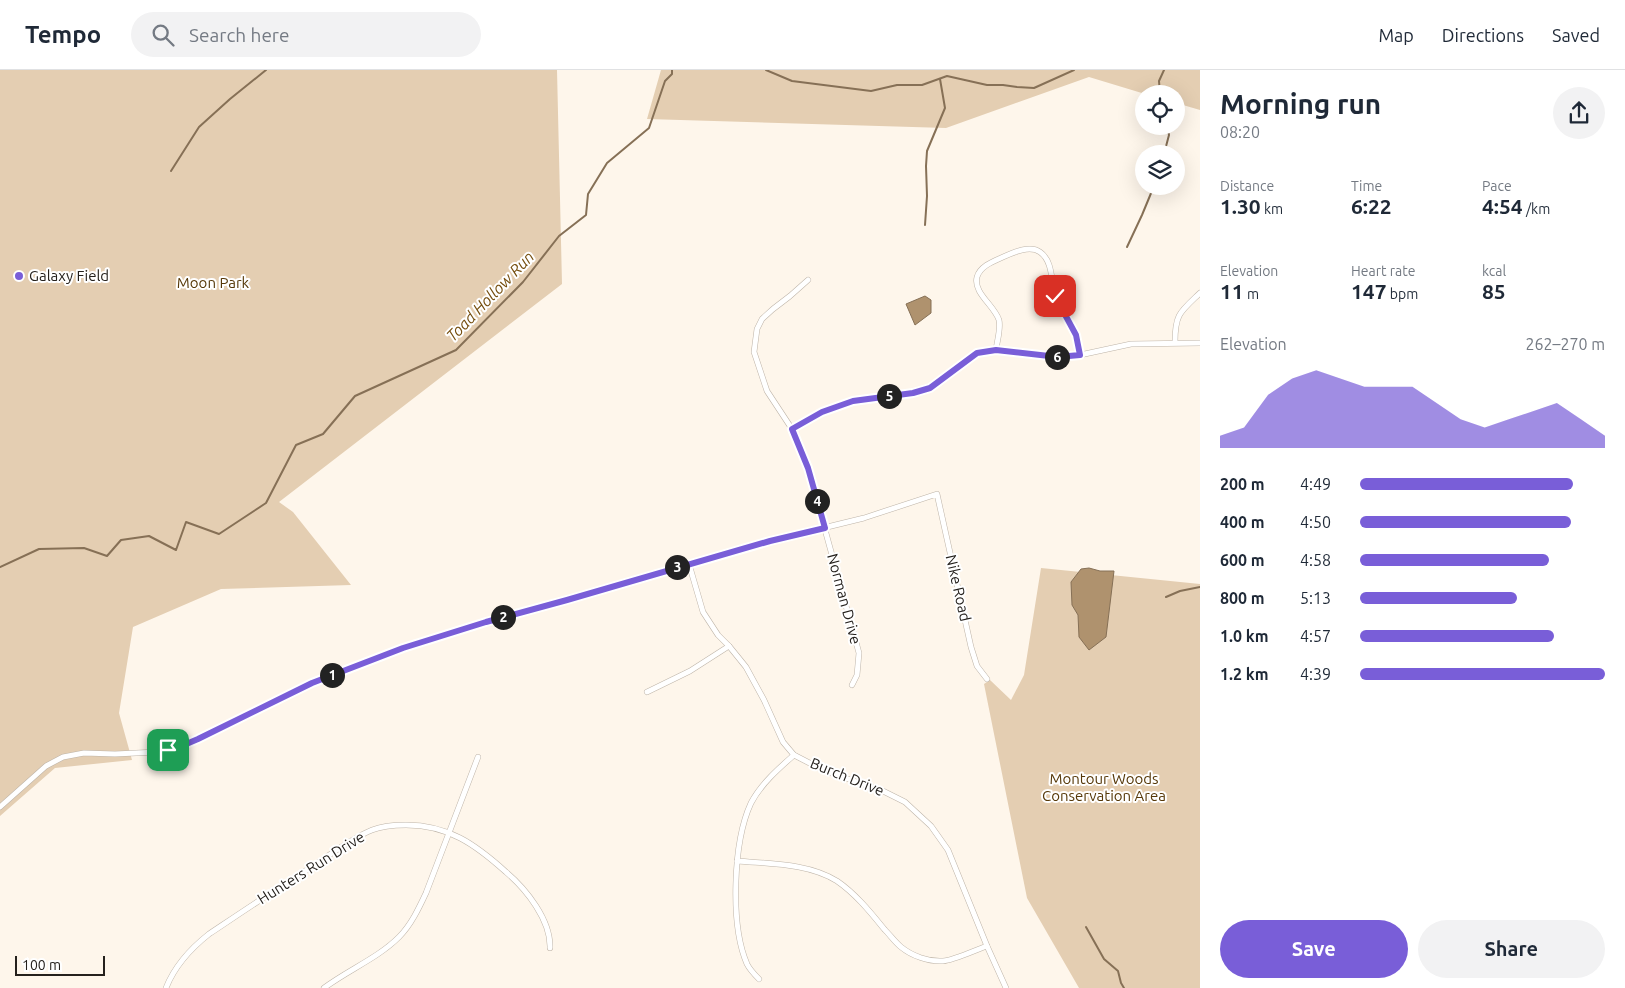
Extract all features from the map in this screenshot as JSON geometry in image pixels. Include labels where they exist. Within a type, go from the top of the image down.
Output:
[{"type":"street","points":[[996,350],[1000,322],[995,311],[978,289],[977,274],[988,263],[1027,249],[1034,250],[1045,257],[1049,266],[1055,296],[1076,335],[1080,355]]},
{"type":"street","name":"Norman Drive","points":[[808,280],[762,319],[757,329],[754,352],[767,391],[792,429],[808,468],[859,653],[857,675],[852,685]]},
{"type":"street","points":[[1175,342],[1175,325],[1178,315],[1200,293]]},
{"type":"street","points":[[792,429],[822,412],[853,401],[913,393],[930,388],[977,353],[996,350],[1058,357],[1080,355],[1131,344],[1200,343]]},
{"type":"street","name":"Nike Road","points":[[825,528],[871,516],[936,494],[971,647],[977,666],[987,679]]},
{"type":"street","points":[[0,807],[46,766],[63,757],[84,753],[157,752],[184,745],[312,683],[403,648],[688,564],[825,528]]},
{"type":"street","name":"Burch Drive","points":[[688,564],[703,612],[718,635],[746,667],[764,700],[783,742],[794,755],[825,771],[883,791],[905,802],[931,826],[948,850],[1006,988]]},
{"type":"street","points":[[647,692],[690,671],[729,646]]},
{"type":"street","points":[[759,979],[748,965],[738,925],[736,907],[737,861],[740,839],[752,802],[772,774],[794,755]]},
{"type":"street","points":[[324,988],[400,937],[419,909],[478,757]]},
{"type":"street","name":"Hunters Run Drive","points":[[166,988],[180,962],[194,945],[208,934],[356,839],[373,830],[397,825],[421,825],[439,828],[469,843],[491,858],[514,879],[540,911],[550,942],[550,948]]},
{"type":"street","points":[[737,861],[784,865],[812,870],[836,881],[863,905],[901,947],[929,960],[944,961],[987,946]]},
{"type":"green space","name":"Moon Park","points":[[0,70],[557,70],[562,284],[279,502],[293,512],[351,585],[221,589],[133,627],[119,713],[132,760],[55,768],[0,816]]},
{"type":"green space","points":[[661,70],[1200,70],[1200,110],[1185,106],[1185,85],[1135,85],[1135,91],[1089,77],[946,128],[647,119]]},
{"type":"green space","name":"Montour Woods Conservation Area","points":[[1041,568],[1200,584],[1200,988],[1079,988],[1027,898],[984,684],[990,680],[1011,700],[1024,675]]},
{"type":"shaded area","points":[[925,296],[931,300],[931,313],[915,325],[906,304]]},
{"type":"shaded area","points":[[1089,568],[1100,571],[1114,571],[1106,637],[1089,650],[1079,637],[1078,615],[1072,605],[1071,582],[1081,569]]},
{"type":"waterway","points":[[171,171],[199,127],[266,70]]},
{"type":"waterway","name":"Toad Hollow Run","points":[[0,567],[39,549],[84,548],[107,556],[121,540],[149,536],[176,550],[186,522],[219,534],[266,503],[296,445],[323,434],[355,396],[456,350],[523,282],[559,236],[586,215],[588,194],[607,163],[649,128],[665,81],[672,74],[672,70]]},
{"type":"waterway","points":[[766,70],[792,81],[871,91],[897,85],[922,85],[947,76],[987,85],[1034,88],[1074,70]]},
{"type":"waterway","points":[[1159,85],[1164,70]]},
{"type":"waterway","points":[[925,225],[927,151],[945,108],[940,79]]},
{"type":"waterway","points":[[1166,145],[1169,135]]},
{"type":"waterway","points":[[1127,247],[1150,195]]},
{"type":"waterway","points":[[1166,597],[1180,591],[1200,587]]},
{"type":"waterway","points":[[1086,927],[1104,959],[1118,971],[1124,988]]},
{"type":"place","name":"Galaxy Field","points":[[19,276]]},
{"type":"route","points":[[168,750],[198,739],[312,683],[403,648],[486,622],[770,541],[825,528],[808,468],[792,429],[822,412],[853,401],[913,393],[930,388],[977,353],[996,350],[1058,357],[1080,355],[1076,335],[1055,296]]}]
